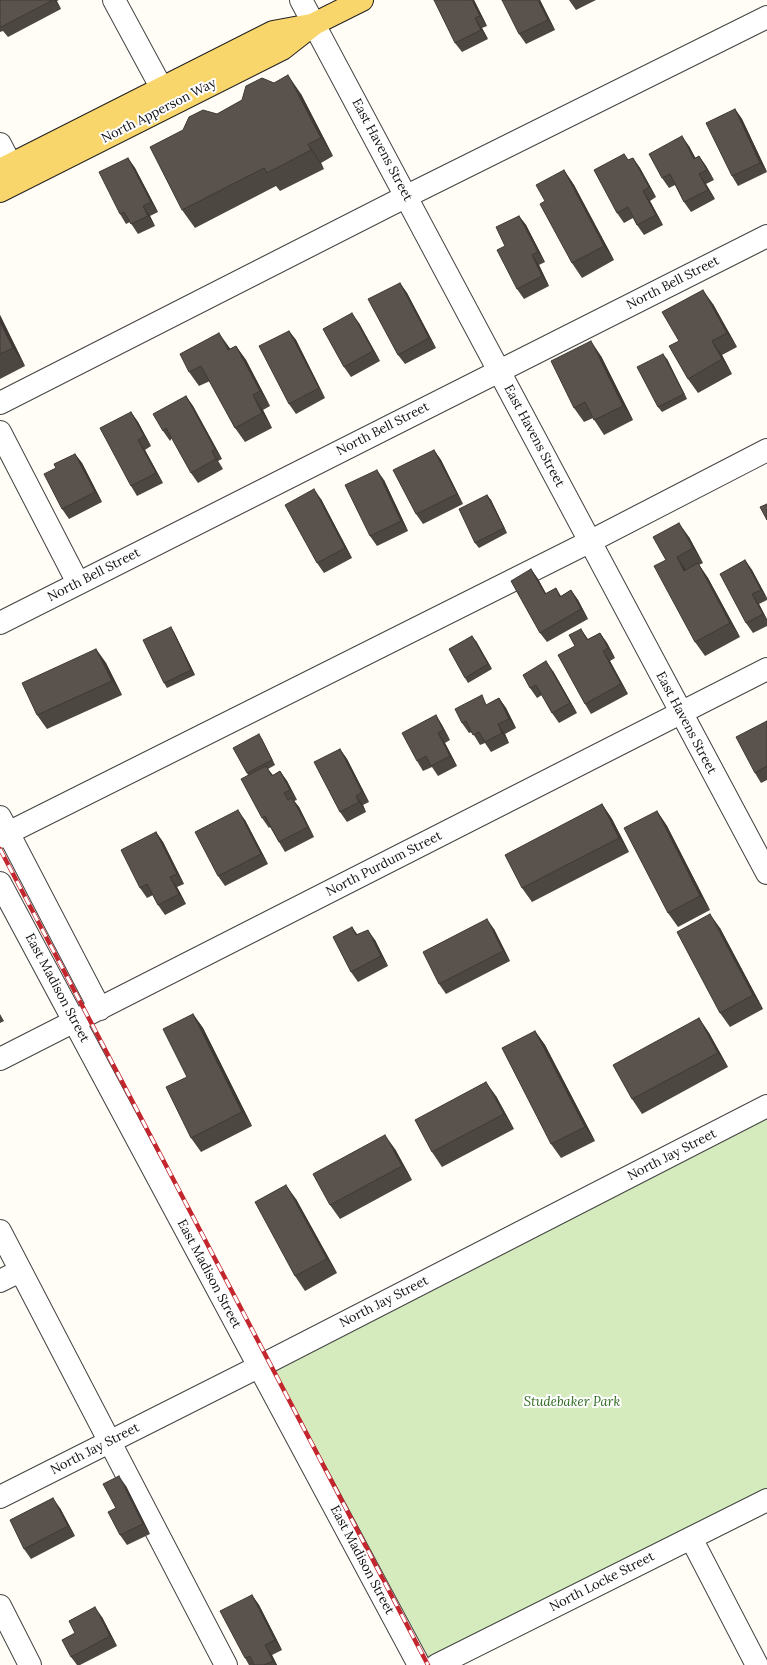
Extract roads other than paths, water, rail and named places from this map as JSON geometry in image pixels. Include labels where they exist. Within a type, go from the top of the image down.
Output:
[{"type":"main road","name":"North Apperson Way","points":[[0,191],[282,49],[314,24],[362,0]]},
{"type":"main road","name":"North Apperson Way","points":[[5,167],[161,87],[273,32],[314,24]]},
{"type":"street","points":[[114,0],[161,87]]},
{"type":"street","name":"East Havens Street","points":[[301,0],[407,196],[680,713],[767,873]]},
{"type":"street","points":[[0,403],[407,196],[767,17]]},
{"type":"street","points":[[0,144],[5,167]]},
{"type":"street","name":"North Bell Street","points":[[0,623],[767,236]]},
{"type":"street","points":[[0,432],[78,583]]},
{"type":"street","points":[[100,1009],[3,829],[589,542],[767,450]]},
{"type":"street","name":"North Purdum Street","points":[[0,1059],[767,669]]},
{"type":"street","name":"East Madison Street","points":[[0,883],[419,1665]]},
{"type":"street","name":"North Jay Street","points":[[0,1497],[259,1367],[767,1106]]},
{"type":"street","points":[[0,1231],[226,1665]]},
{"type":"street","points":[[0,1281],[20,1271]]},
{"type":"street","name":"North Locke Street","points":[[437,1665],[767,1500]]},
{"type":"street","points":[[692,1538],[757,1665]]},
{"type":"street","points":[[0,1606],[30,1665]]},
{"type":"railway","points":[[0,849],[428,1665]]},
{"type":"park label","name":"Studebaker Park","points":[[572,1402]]}]
